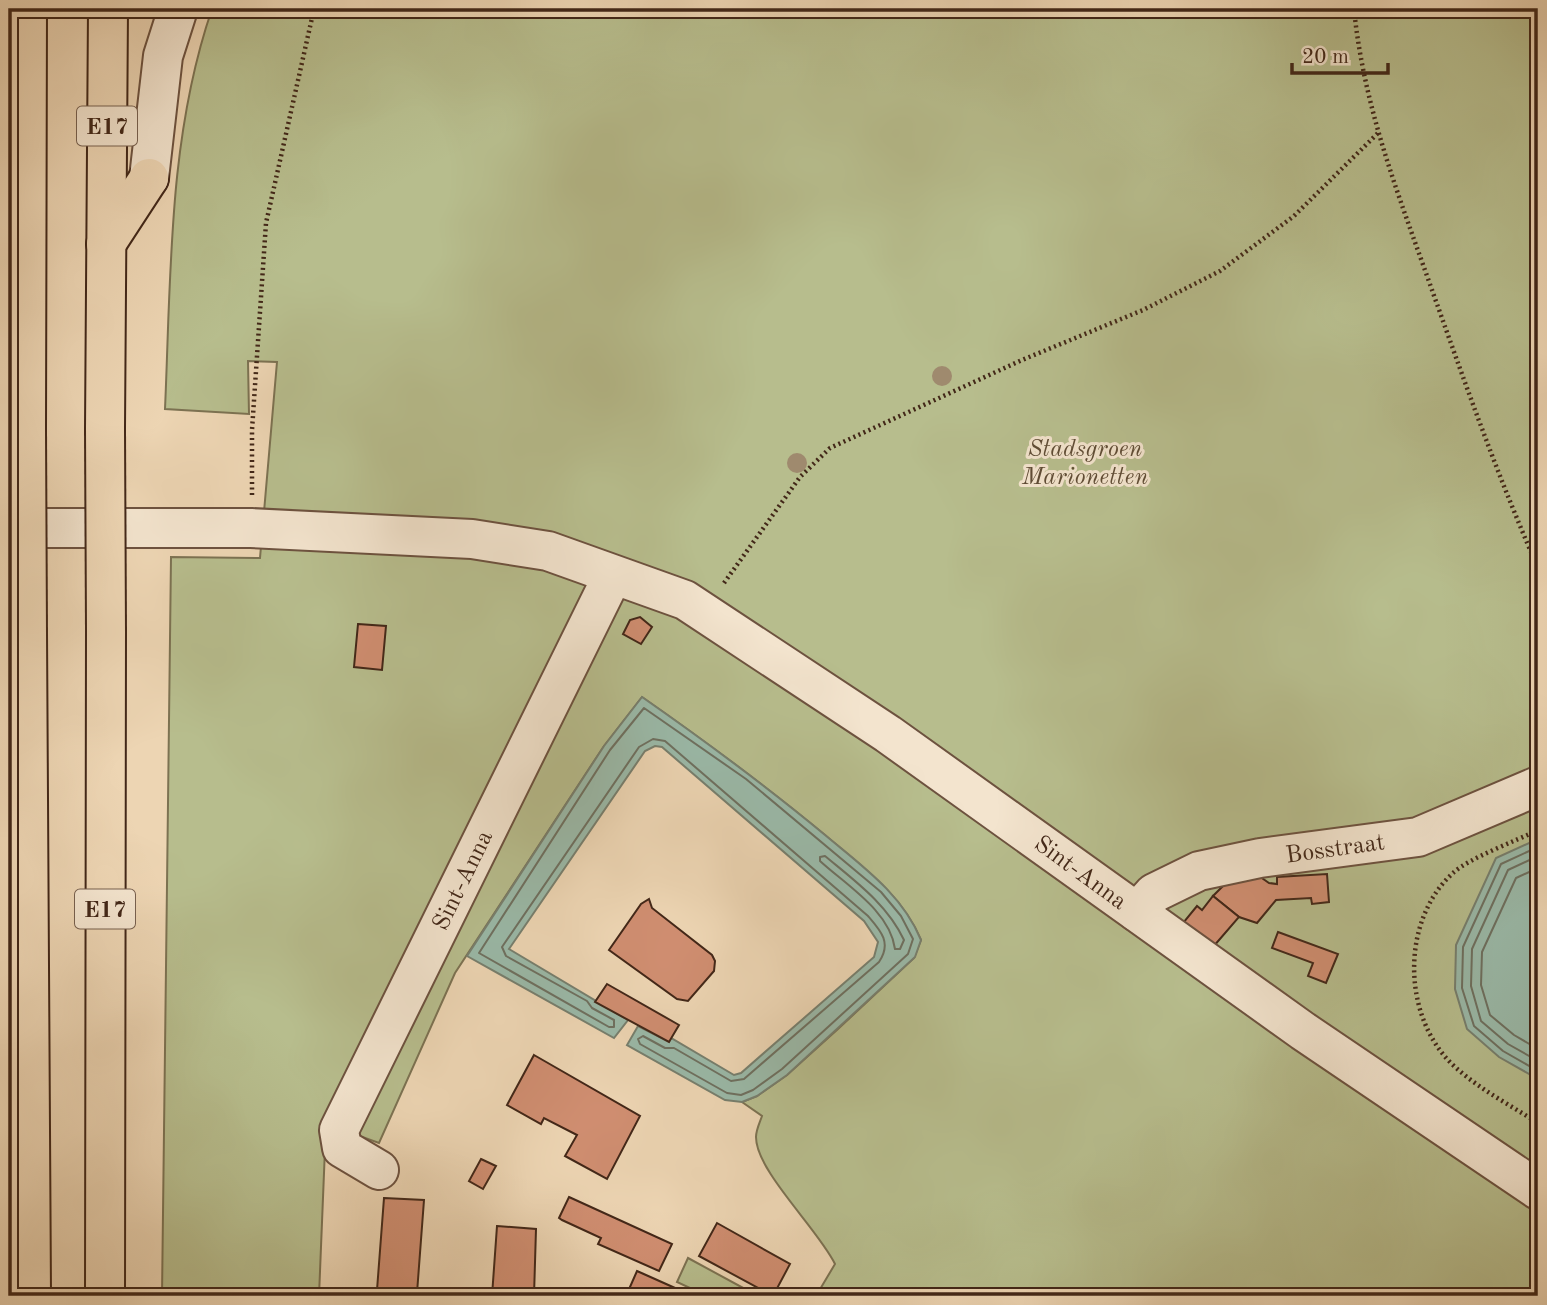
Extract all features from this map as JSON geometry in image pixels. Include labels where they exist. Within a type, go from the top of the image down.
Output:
[{"type":"highway","points":[[27,9],[26,429],[31,1296]]},
{"type":"highway","name":"E17","points":[[105,1296],[108,9]]},
{"type":"highway","points":[[9,124],[27,160]]},
{"type":"highway","points":[[106,244],[149,178]]},
{"type":"street","points":[[149,178],[163,56],[178,9]]},
{"type":"street","name":"Sint-Anna","points":[[9,528],[251,528],[472,539],[548,551],[685,600],[888,734],[1303,1031],[1538,1189]]},
{"type":"street","name":"Sint-Anna","points":[[379,1170],[342,1149],[338,1129],[613,575]]},
{"type":"street","name":"Bosstraat","points":[[1137,912],[1154,893],[1199,871],[1260,858],[1418,837],[1538,786]]},
{"type":"path","points":[[251,528],[252,430],[266,223],[314,9]]},
{"type":"path","points":[[1354,9],[1359,59],[1387,167],[1476,414],[1538,568]]},
{"type":"path","points":[[704,612],[800,477],[830,447],[1021,360],[1143,310],[1220,271],[1294,216],[1378,133]]},
{"type":"path","points":[[1538,830],[1455,871],[1436,891],[1414,951],[1415,985],[1423,1017],[1436,1044],[1452,1065],[1475,1083],[1538,1123]]},
{"type":"green space","name":"Stadsgroen Marionetten","points":[[212,9],[1538,9],[1538,1296],[816,1296],[835,1264],[766,1166],[756,1137],[762,1116],[742,1102],[757,1096],[787,1075],[838,1029],[914,958],[921,940],[892,895],[866,870],[758,781],[642,697],[604,746],[455,973],[379,1143],[326,1124],[319,1296],[162,1296],[171,557],[260,558],[277,362],[248,361],[249,414],[165,409],[171,257],[179,156],[198,57]]},
{"type":"green space","points":[[688,1258],[758,1296],[707,1296],[677,1282]]},
{"type":"water","points":[[642,697],[758,781],[867,870],[903,909],[921,940],[915,957],[787,1075],[757,1096],[742,1102],[725,1100],[627,1045],[638,1026],[669,1042],[671,1038],[734,1075],[741,1073],[874,957],[878,942],[864,921],[662,747],[655,746],[645,751],[509,949],[628,1020],[614,1038],[467,956],[604,746]]},
{"type":"water","points":[[1538,839],[1538,1079],[1499,1057],[1467,1029],[1455,989],[1456,945],[1496,858]]},
{"type":"building","points":[[640,617],[652,627],[641,644],[623,634],[630,620]]},
{"type":"building","points":[[358,624],[386,626],[382,670],[354,667]]},
{"type":"building","points":[[1327,874],[1329,902],[1312,904],[1311,898],[1276,900],[1257,923],[1239,917],[1213,896],[1225,884],[1259,876],[1269,883],[1277,884],[1277,877]]},
{"type":"building","points":[[1213,896],[1239,917],[1213,947],[1183,923],[1197,906],[1202,910]]},
{"type":"building","points":[[649,899],[652,908],[712,955],[715,961],[714,971],[688,1001],[677,999],[609,950],[641,904]]},
{"type":"building","points":[[1278,932],[1338,954],[1326,983],[1308,976],[1313,963],[1272,948]]},
{"type":"building","points":[[607,984],[679,1025],[669,1042],[595,1002]]},
{"type":"building","points":[[534,1055],[640,1116],[607,1179],[565,1156],[577,1135],[544,1118],[541,1124],[507,1105]]},
{"type":"building","points":[[481,1159],[496,1166],[483,1189],[469,1181]]},
{"type":"building","points":[[569,1197],[672,1244],[659,1271],[598,1244],[601,1238],[559,1218]]},
{"type":"building","points":[[384,1198],[424,1200],[417,1293],[377,1290]]},
{"type":"building","points":[[717,1223],[790,1264],[773,1296],[699,1256]]},
{"type":"building","points":[[497,1226],[536,1229],[534,1296],[492,1296]]},
{"type":"building","points":[[637,1271],[693,1296],[626,1296]]}]
